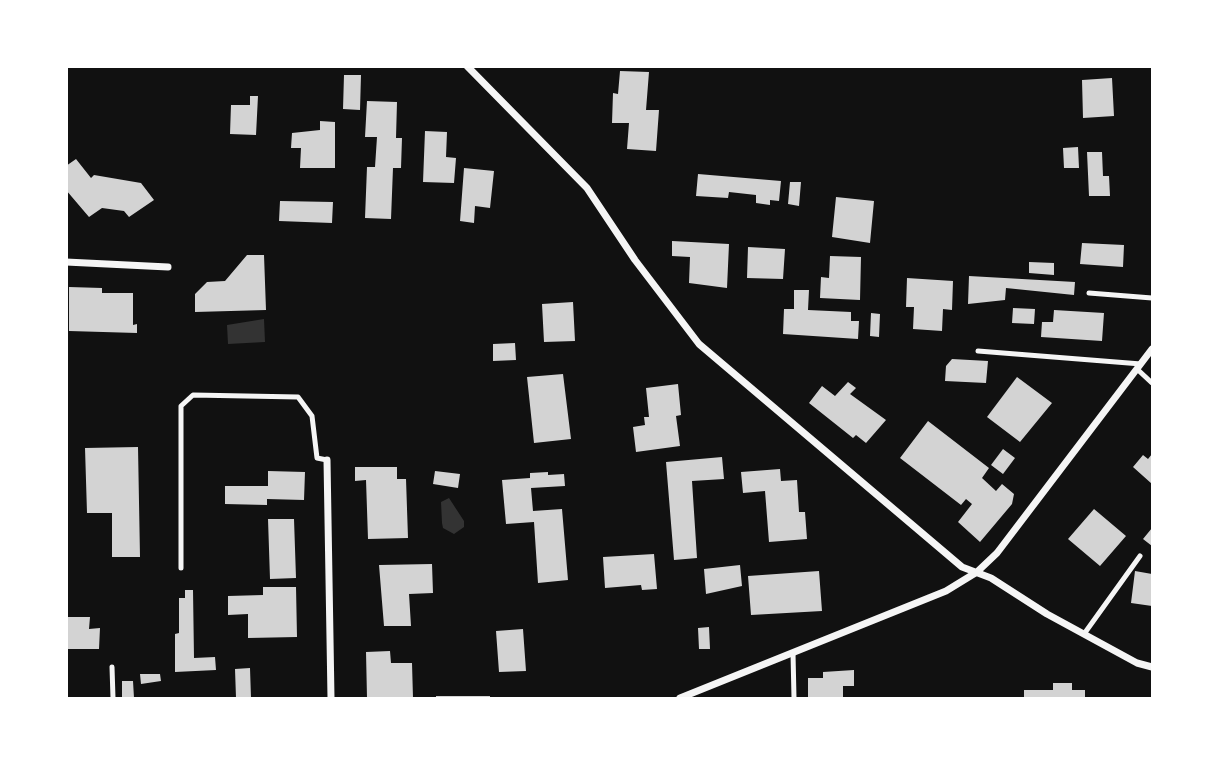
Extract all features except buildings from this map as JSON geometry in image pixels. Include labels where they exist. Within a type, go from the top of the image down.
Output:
[{"type":"street","points":[[467,66],[587,188],[635,260],[699,344],[962,567],[977,572],[1137,663],[1153,667]]},
{"type":"street","points":[[66,262],[168,267]]},
{"type":"street","points":[[680,698],[946,591],[977,572],[997,553],[1153,349]]},
{"type":"street","points":[[327,460],[331,698]]},
{"type":"lane","points":[[1089,293],[1153,298]]},
{"type":"lane","points":[[978,351],[1139,367],[1153,383]]},
{"type":"lane","points":[[181,568],[181,406],[193,395],[298,397],[312,416],[317,458],[327,460]]},
{"type":"lane","points":[[1084,634],[1140,556]]},
{"type":"lane","points":[[793,653],[794,698]]},
{"type":"lane","points":[[112,667],[113,698]]},
{"type":"shaded area","points":[[264,319],[265,342],[228,344],[227,325]]},
{"type":"shaded area","points":[[449,498],[464,521],[464,527],[454,534],[443,528],[442,523],[441,502]]}]
